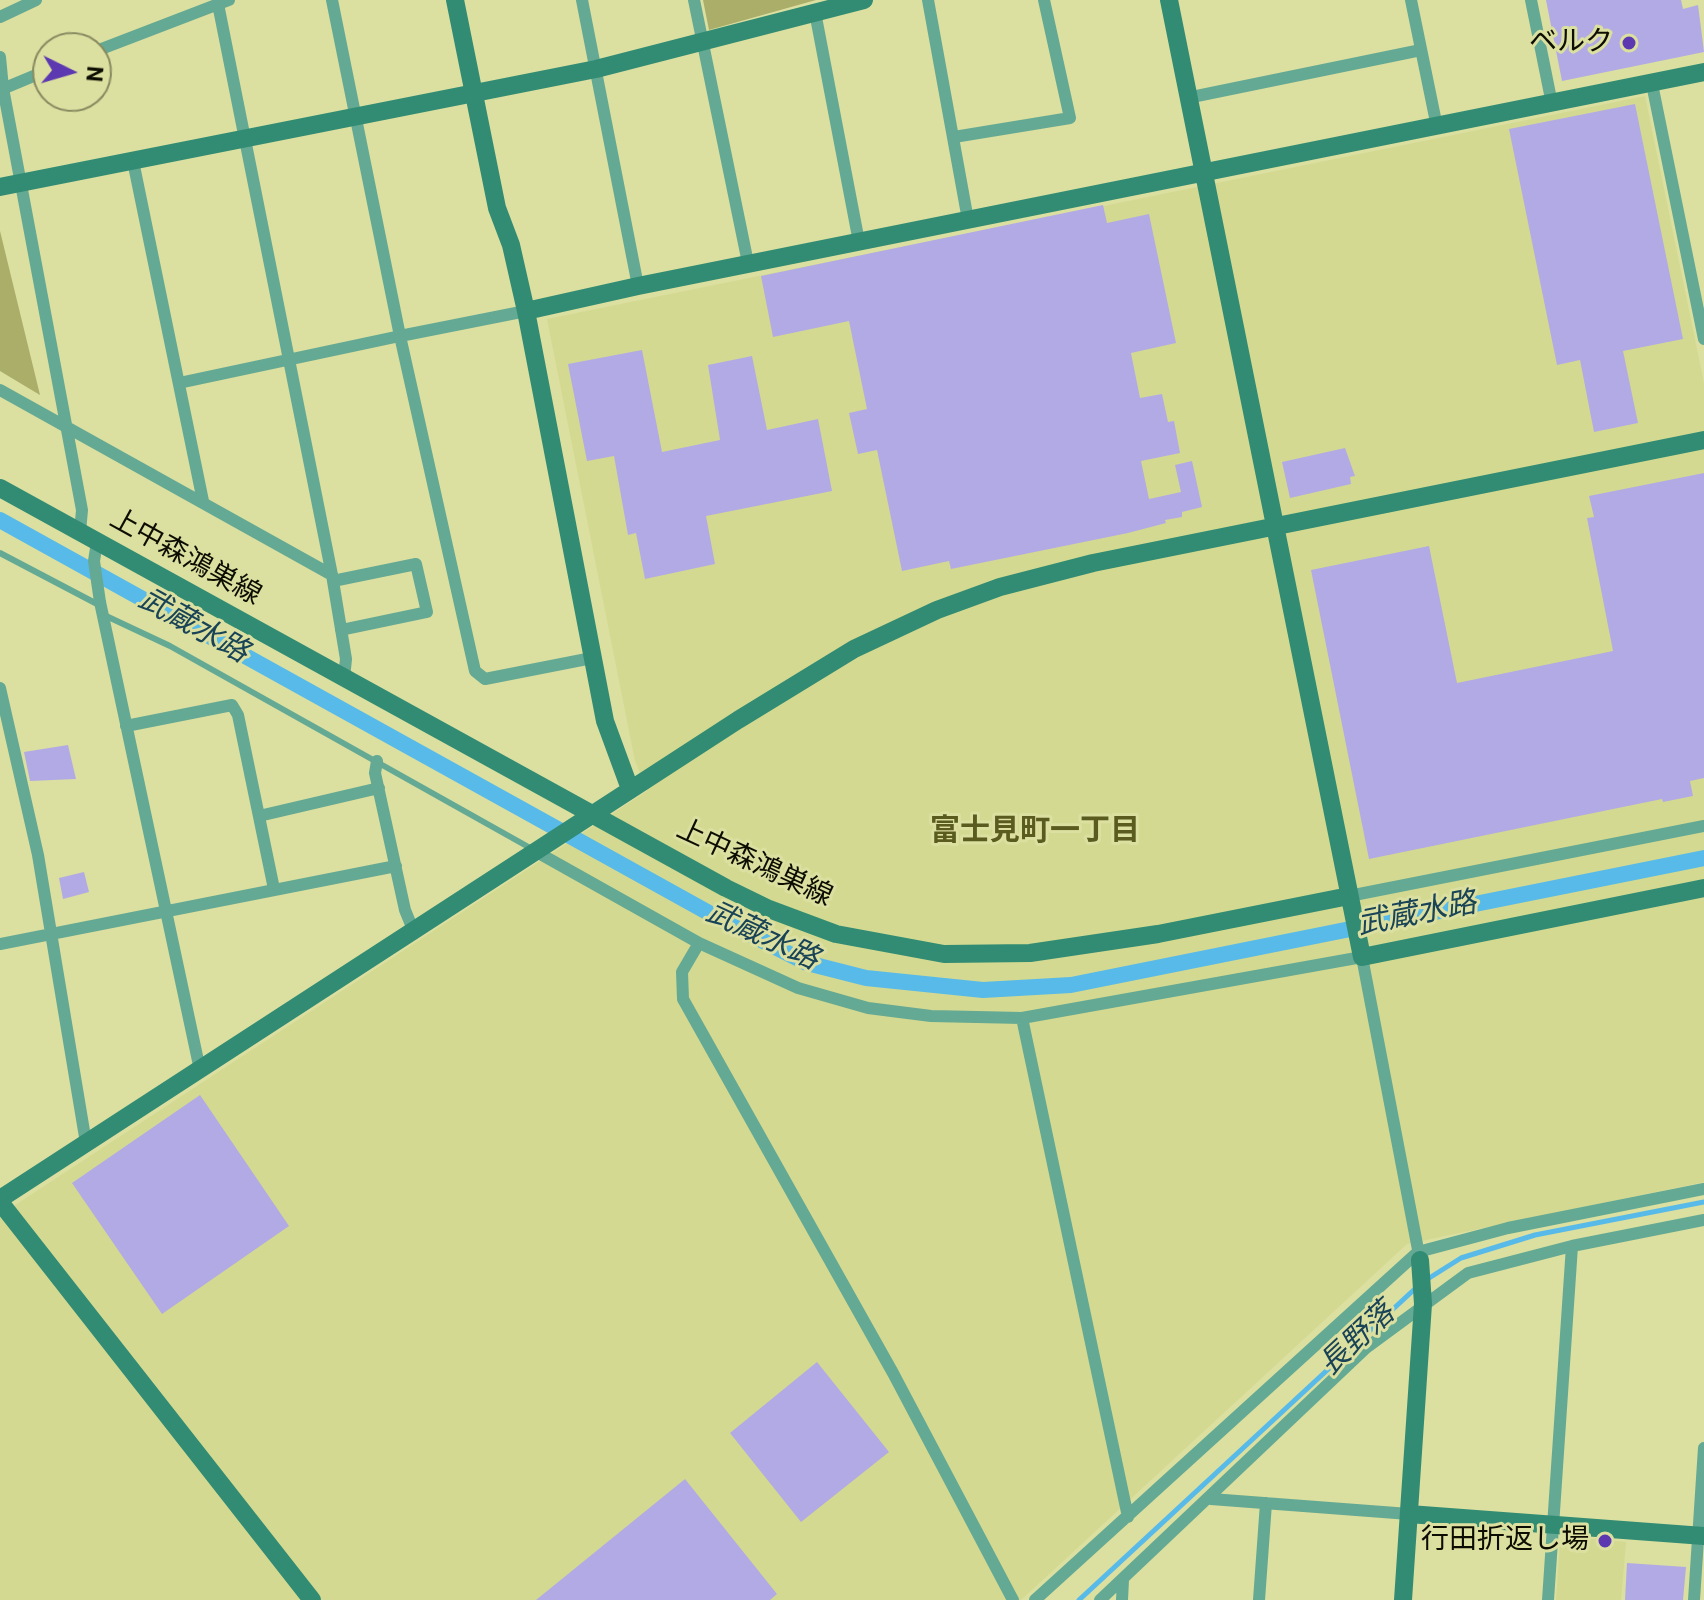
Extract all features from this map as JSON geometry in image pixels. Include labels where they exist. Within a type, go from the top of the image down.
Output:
[{"type":"street","points":[[0,17],[36,0]]},
{"type":"street","points":[[332,0],[400,336],[475,671],[485,679],[592,658]]},
{"type":"street","points":[[455,0],[497,208],[511,245],[526,311],[610,741],[630,789]]},
{"type":"street","points":[[582,0],[638,286]]},
{"type":"street","points":[[694,0],[748,263]]},
{"type":"street","points":[[0,187],[596,69],[864,0]]},
{"type":"street","points":[[928,0],[968,220]]},
{"type":"street","points":[[954,137],[1070,118],[1044,0]]},
{"type":"street","points":[[1169,0],[1419,1256],[1423,1299],[1403,1600]]},
{"type":"street","points":[[1411,0],[1437,127]]},
{"type":"street","points":[[1531,0],[1552,104]]},
{"type":"street","points":[[112,45],[224,2],[245,138],[287,360],[333,578],[346,659],[344,678]]},
{"type":"street","points":[[815,12],[859,242]]},
{"type":"street","points":[[1187,98],[1421,50]]},
{"type":"street","points":[[0,57],[1,89],[82,510],[80,532]]},
{"type":"street","points":[[179,383],[748,263],[1704,72]]},
{"type":"street","points":[[1,89],[32,76]]},
{"type":"street","points":[[1652,84],[1704,339]]},
{"type":"street","points":[[133,161],[203,501]]},
{"type":"street","points":[[0,390],[203,501],[333,578],[416,564],[427,612],[341,630]]},
{"type":"street","points":[[312,1600],[0,1201],[630,789],[821,668],[937,610],[1000,587],[1093,563],[1704,440]]},
{"type":"street","name":"上中森鴻巣線","points":[[0,488],[80,532],[96,548],[344,678],[585,820],[777,912],[854,939],[944,954],[1006,955],[1085,946],[1350,903]]},
{"type":"street","points":[[96,548],[102,608],[200,1070]]},
{"type":"street","points":[[0,688],[38,855],[86,1143]]},
{"type":"street","points":[[126,726],[232,705],[238,715],[274,889]]},
{"type":"street","points":[[377,761],[375,773],[414,932]]},
{"type":"street","points":[[259,816],[379,788]]},
{"type":"street","points":[[1350,903],[1704,826]]},
{"type":"street","points":[[542,847],[699,943],[798,988],[868,1008],[931,1016],[1022,1018],[1360,950],[1704,888]]},
{"type":"street","points":[[0,944],[396,866]]},
{"type":"street","points":[[699,943],[682,972],[683,999],[893,1373],[1013,1600]]},
{"type":"street","points":[[1022,1018],[1128,1517]]},
{"type":"street","points":[[1035,1600],[1419,1256],[1508,1228],[1704,1189]]},
{"type":"street","points":[[1100,1600],[1211,1499],[1366,1348],[1423,1299],[1468,1273],[1572,1246],[1704,1220]]},
{"type":"street","points":[[1548,1600],[1572,1246]]},
{"type":"street","points":[[1694,1600],[1701,1536],[1704,1448]]},
{"type":"street","points":[[1211,1499],[1701,1536]]},
{"type":"street","points":[[1259,1600],[1266,1503]]},
{"type":"street","points":[[1122,1600],[1123,1580]]},
{"type":"lane","points":[[0,553],[377,761],[542,847]]},
{"type":"shaded area","points":[[703,0],[816,0],[709,30]]},
{"type":"shaded area","points":[[1645,96],[1704,383],[1704,1182],[1407,1244],[1021,1600],[0,1600],[0,1215],[647,791],[635,761],[547,319]]},
{"type":"shaded area","points":[[0,231],[40,395],[0,371]]},
{"type":"shaded area","points":[[1566,1536],[1626,1542],[1621,1600],[1556,1600],[1560,1541]]},
{"type":"building","name":"ベルク","points":[[1546,0],[1681,0],[1683,9],[1698,5],[1704,52],[1562,81]]},
{"type":"building","points":[[1635,104],[1683,339],[1623,351],[1638,423],[1594,432],[1580,360],[1557,365],[1509,129]]},
{"type":"building","points":[[1103,205],[1107,223],[1149,214],[1176,343],[1131,353],[1140,398],[1162,394],[1168,422],[1174,421],[1180,453],[1141,461],[1149,499],[1181,492],[1175,465],[1192,461],[1202,507],[1182,512],[1182,517],[1165,520],[1166,523],[1128,533],[951,569],[949,561],[902,571],[877,450],[858,454],[849,413],[867,409],[849,321],[773,337],[761,276]]},
{"type":"building","points":[[642,350],[662,452],[720,440],[708,365],[752,356],[767,430],[818,419],[832,491],[706,516],[715,564],[645,579],[636,533],[628,535],[614,456],[587,461],[568,364]]},
{"type":"building","points":[[1345,448],[1355,476],[1350,477],[1351,484],[1290,498],[1282,462]]},
{"type":"building","points":[[1704,473],[1704,778],[1690,781],[1693,796],[1663,802],[1662,799],[1369,859],[1311,570],[1429,546],[1457,683],[1613,651],[1587,518],[1594,517],[1589,496]]},
{"type":"building","points":[[68,745],[76,779],[30,781],[24,752]]},
{"type":"building","points":[[84,872],[89,892],[63,899],[59,878]]},
{"type":"building","points":[[200,1095],[289,1226],[162,1314],[72,1183]]},
{"type":"building","points":[[817,1362],[889,1452],[801,1522],[730,1433]]},
{"type":"building","points":[[685,1479],[777,1594],[770,1600],[536,1600]]},
{"type":"building","points":[[1627,1563],[1686,1567],[1683,1600],[1625,1600]]},
{"type":"waterway","name":"武蔵水路","points":[[0,520],[718,918],[807,963],[866,978],[983,990],[1071,985],[1704,858]]},
{"type":"waterway","name":"長野落","points":[[1426,1280],[1461,1258],[1535,1235],[1704,1202]]},
{"type":"waterway","name":"長野落","points":[[1079,1600],[1418,1286]]},
{"type":"place","name":"ベルク","points":[[1629,43]]},
{"type":"place","name":"行田折返し場","points":[[1605,1541]]},
{"type":"district","name":"富士見町一丁目","points":[[1035,832]]}]
